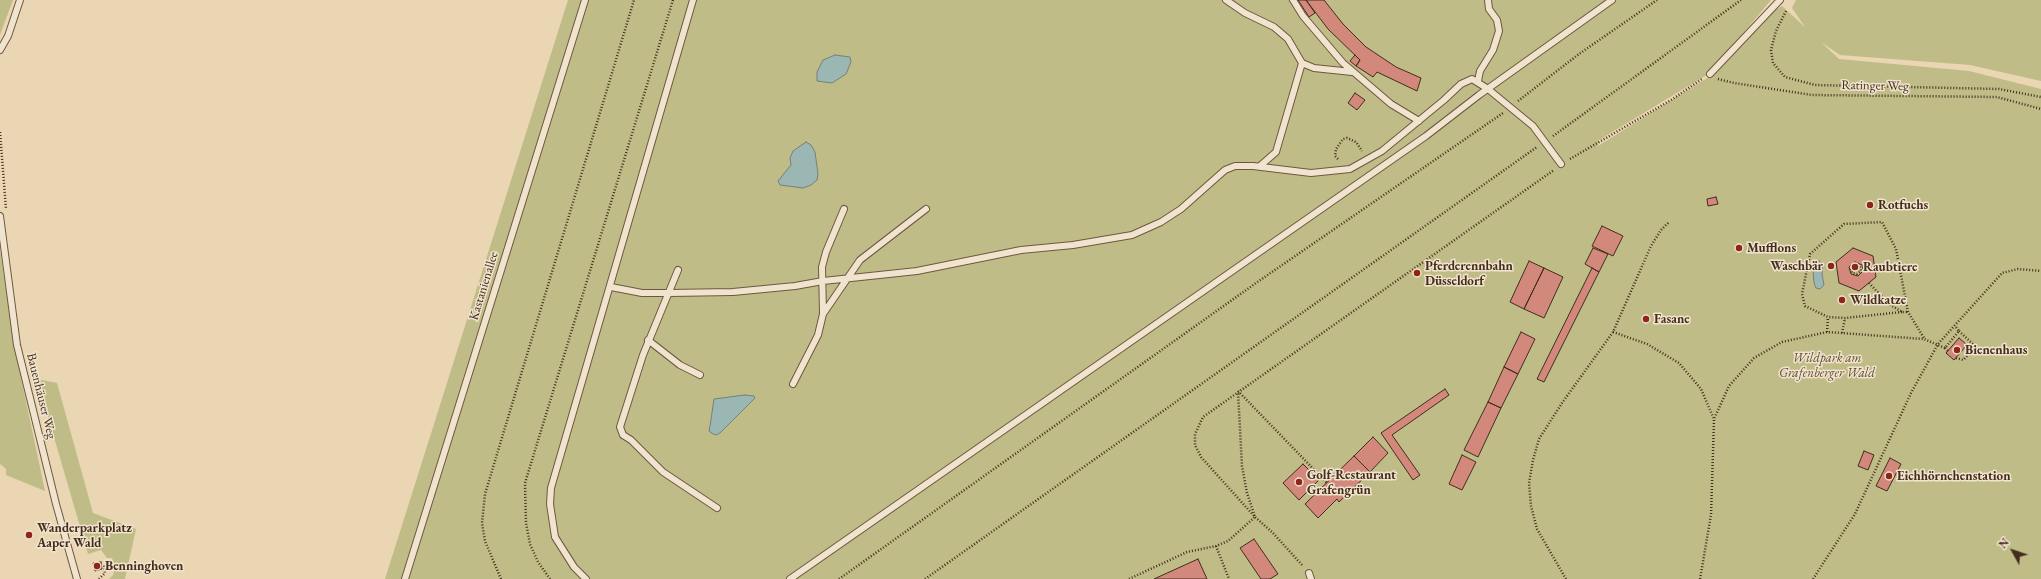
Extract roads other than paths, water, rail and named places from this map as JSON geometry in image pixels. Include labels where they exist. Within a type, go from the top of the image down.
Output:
[{"type":"lane","points":[[0,50],[8,36],[20,0]]},
{"type":"lane","name":"Kastanienallee","points":[[405,579],[585,0]]},
{"type":"lane","points":[[586,579],[574,567],[555,537],[550,504],[551,488],[694,0]]},
{"type":"lane","points":[[1226,0],[1245,13],[1274,27],[1288,39],[1302,63],[1314,68],[1352,72]]},
{"type":"lane","points":[[1293,0],[1303,16],[1352,72],[1391,104],[1419,121]]},
{"type":"lane","points":[[1478,81],[1480,71],[1493,50],[1499,31],[1497,20],[1489,9],[1488,0]]},
{"type":"lane","points":[[790,579],[1426,136],[1488,89],[1612,0]]},
{"type":"lane","points":[[1710,74],[1780,0]]},
{"type":"lane","points":[[1260,166],[1276,152],[1302,63]]},
{"type":"lane","points":[[611,287],[642,292],[669,293],[733,292],[795,286],[823,281],[846,280],[918,271],[1021,250],[1068,246],[1132,235],[1161,222],[1181,209],[1225,170],[1235,166],[1260,166],[1311,173],[1347,171],[1382,151],[1461,84],[1472,78],[1478,81],[1533,126],[1561,164]]},
{"type":"lane","points":[[793,384],[818,335],[823,314],[822,268],[826,252],[844,209]]},
{"type":"lane","points":[[823,314],[860,260],[926,209]]},
{"type":"lane","name":"Bauenhäuser Weg","points":[[0,216],[17,345],[56,504],[77,579]]},
{"type":"lane","points":[[678,270],[648,340],[620,427],[623,435],[631,440],[663,472],[717,508]]},
{"type":"lane","points":[[648,340],[680,365],[700,375]]},
{"type":"water","points":[[835,55],[850,57],[851,62],[846,74],[832,83],[817,81],[817,72],[823,60]]},
{"type":"water","points":[[806,142],[811,145],[815,152],[818,174],[817,180],[811,185],[803,188],[780,185],[778,181],[791,165],[790,158],[793,151]]},
{"type":"water","points":[[1819,261],[1823,264],[1822,274],[1824,285],[1820,289],[1816,288],[1814,283],[1813,270],[1813,265]]},
{"type":"water","points":[[745,395],[754,396],[755,398],[717,435],[709,431],[714,399]]},
{"type":"place","name":"Rotfuchs","points":[[1870,205]]},
{"type":"place","name":"Mufflons","points":[[1739,248]]},
{"type":"place","name":"Waschbär","points":[[1831,266]]},
{"type":"place","name":"Raubtiere","points":[[1855,267]]},
{"type":"place","name":"Pferderennbahn Düsseldorf","points":[[1417,273]]},
{"type":"place","name":"Wildkatze","points":[[1842,300]]},
{"type":"place","name":"Fasane","points":[[1646,319]]},
{"type":"place","name":"Bienenhaus","points":[[1957,350]]},
{"type":"place","name":"Eichhörnchenstation","points":[[1889,476]]},
{"type":"place","name":"Golf-Restaurant Grafengrün","points":[[1299,482]]},
{"type":"place","name":"Wanderparkplatz Aaper Wald","points":[[29,535]]},
{"type":"place","name":"Benninghoven","points":[[97,566]]},
{"type":"park label","name":"Wildpark am Grafenberger Wald","points":[[1827,366]]}]
